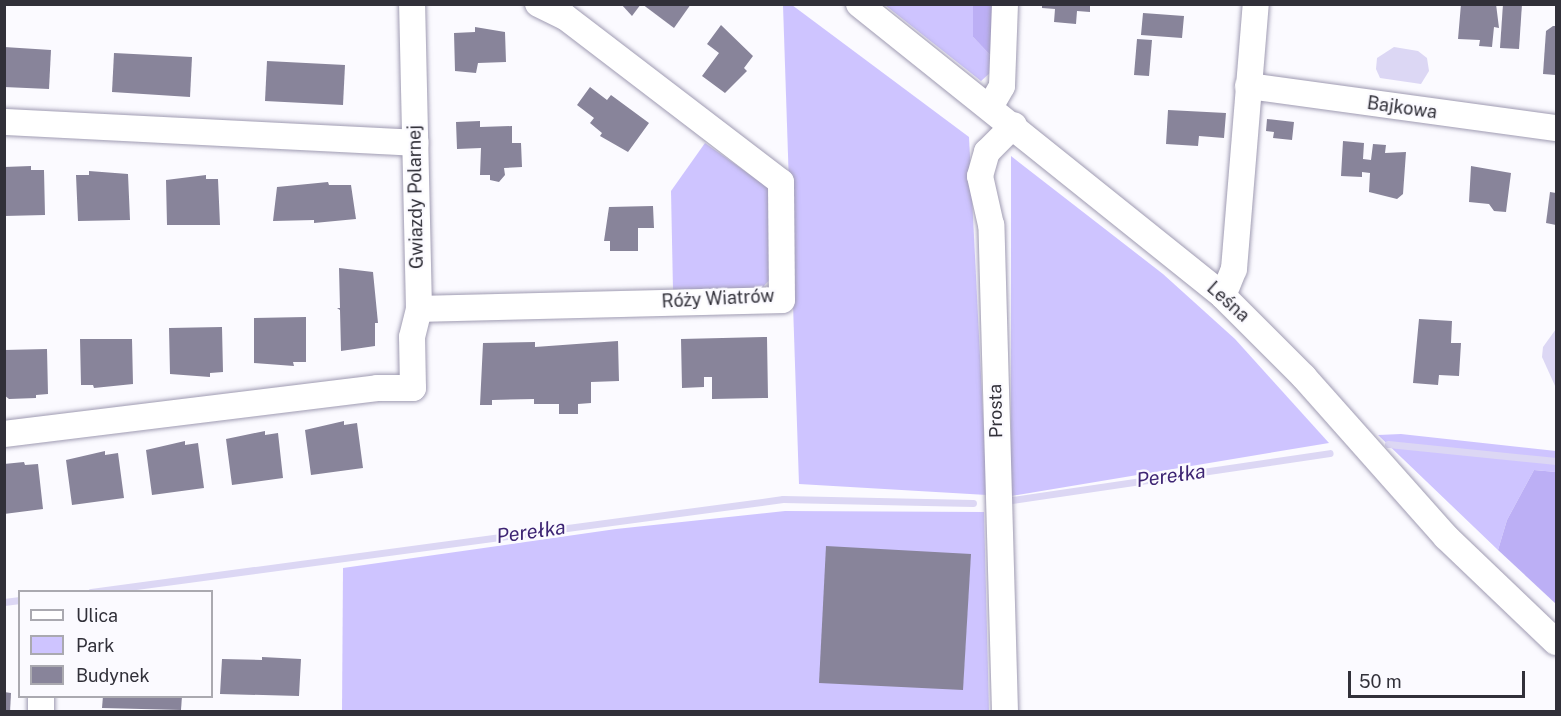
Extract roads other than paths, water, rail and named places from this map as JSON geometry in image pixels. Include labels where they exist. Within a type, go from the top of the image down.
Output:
[{"type":"street","name":"Gwiazdy Polarnej","points":[[4,434],[377,388],[413,388],[412,337],[419,309],[412,4]]},
{"type":"street","name":"Róży Wiatrów","points":[[419,309],[782,300],[781,182],[565,17],[538,4]]},
{"type":"street","name":"Leśna","points":[[860,4],[1014,125],[1222,296],[1304,377],[1446,537],[1557,642]]},
{"type":"street","points":[[990,107],[1002,86],[1005,4]]},
{"type":"street","points":[[1222,296],[1234,269],[1256,4]]},
{"type":"street","name":"Bajkowa","points":[[1248,86],[1557,128]]},
{"type":"street","points":[[4,122],[415,143]]},
{"type":"street","name":"Prosta","points":[[1005,711],[991,225],[980,182],[987,152],[1014,125]]},
{"type":"waterway","name":"Perełka","points":[[1388,444],[1556,461]]},
{"type":"waterway","name":"Perełka","points":[[1012,500],[1330,453]]},
{"type":"waterway","name":"Perełka","points":[[106,590],[783,499],[973,503]]},
{"type":"waterway","name":"Perełka","points":[[4,602],[18,600]]}]
